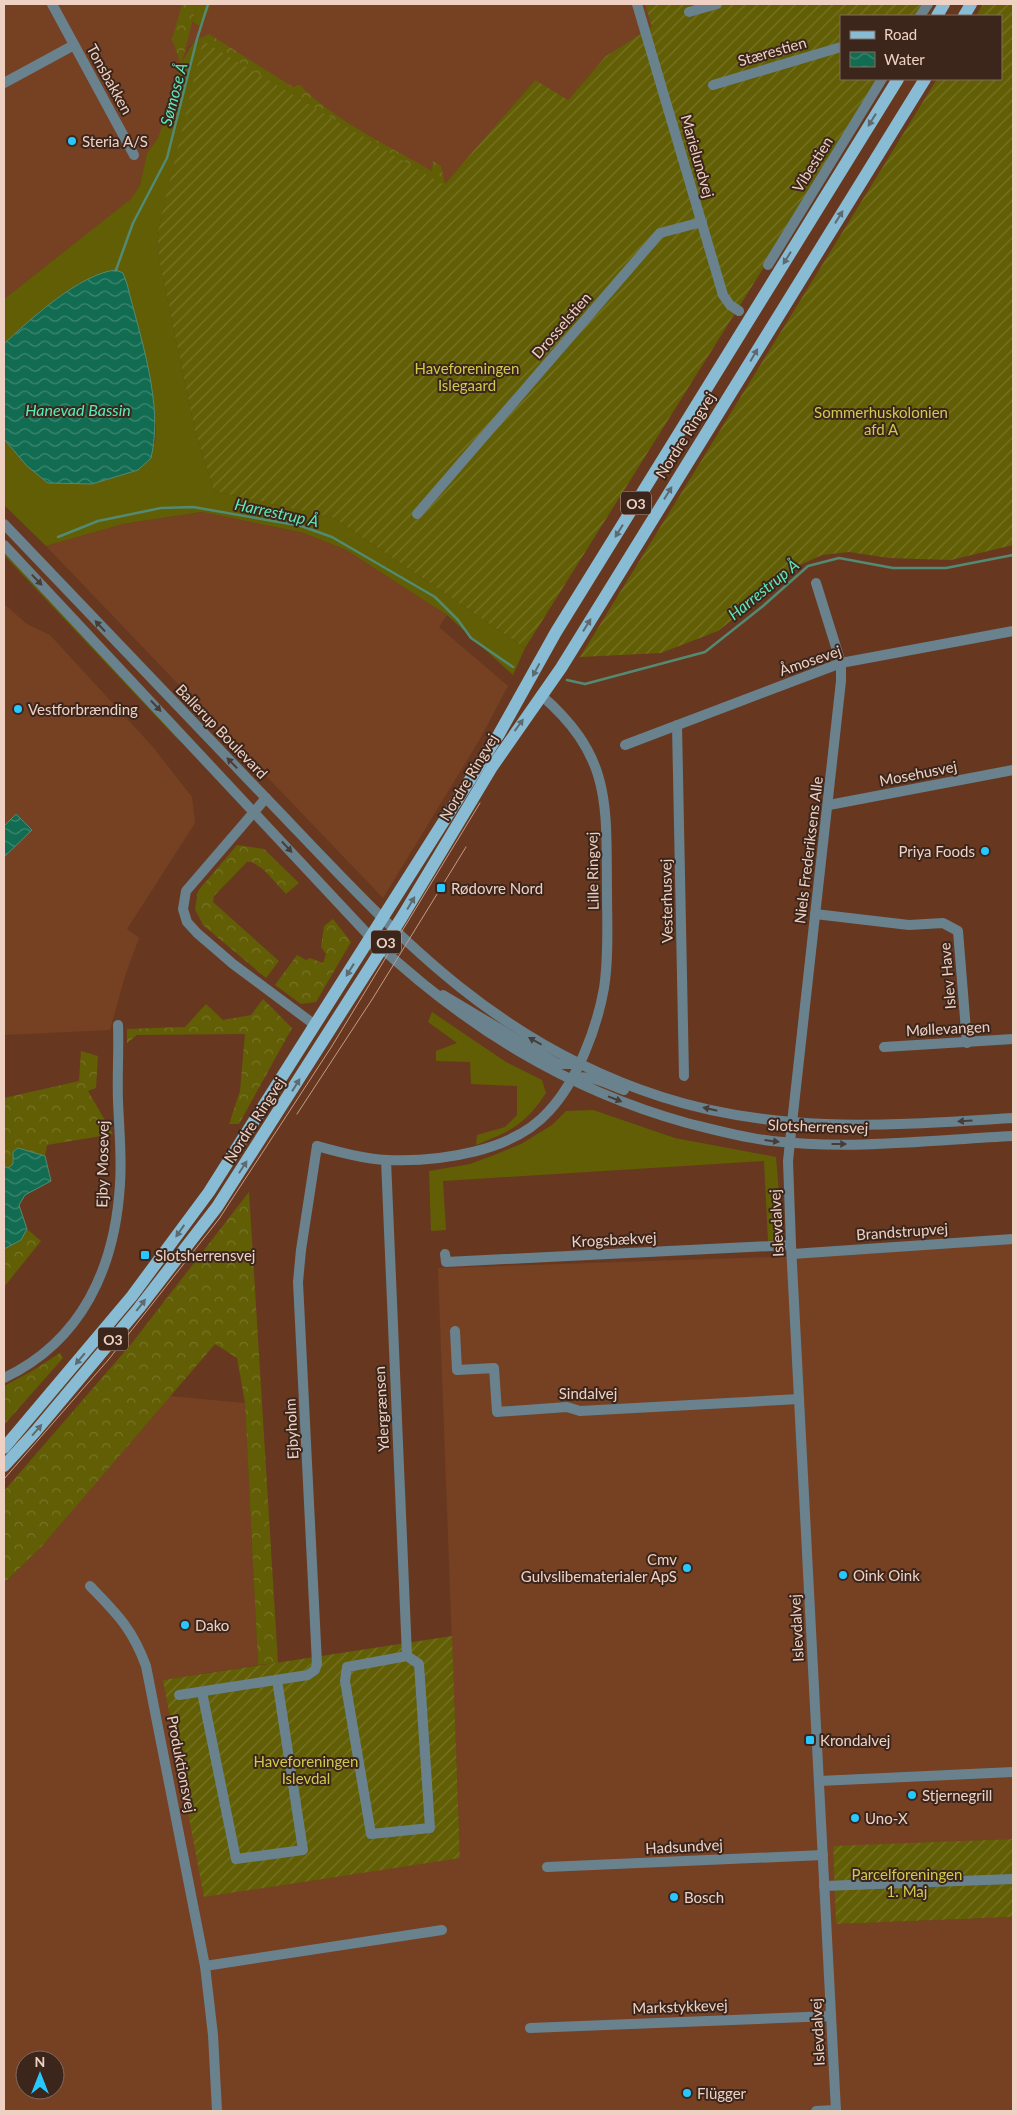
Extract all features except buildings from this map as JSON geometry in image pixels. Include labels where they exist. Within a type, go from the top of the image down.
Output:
[{"type":"main road","points":[[938,15],[944,4]]},
{"type":"main road","points":[[965,15],[971,4]]},
{"type":"main road","name":"Nordre Ringvej","points":[[4,1448],[79,1361],[164,1254],[209,1192],[499,734],[556,632],[897,80]]},
{"type":"main road","name":"Nordre Ringvej","points":[[4,1466],[139,1308],[217,1207],[402,917],[492,767],[581,635],[924,80]]},
{"type":"street","name":"Tonsbakken","points":[[52,4],[134,154]]},
{"type":"street","name":"Marielundvej","points":[[637,4],[723,295],[730,305],[739,311]]},
{"type":"street","points":[[689,12],[717,4]]},
{"type":"street","points":[[921,15],[928,4]]},
{"type":"street","name":"Tonsbakken","points":[[4,83],[74,45]]},
{"type":"street","name":"Stærestien","points":[[713,84],[840,47]]},
{"type":"street","name":"Vibestien","points":[[768,265],[881,80]]},
{"type":"street","name":"Drosselstien","points":[[417,514],[660,233],[702,222]]},
{"type":"street","name":"Ballerup Boulevard","points":[[4,524],[354,890],[421,956]]},
{"type":"street","name":"Ballerup Boulevard","points":[[4,545],[343,908],[408,973]]},
{"type":"street","name":"Niels Frederiksens Alle","points":[[790,1143],[829,805],[841,663],[816,583]]},
{"type":"street","name":"Åmosevej","points":[[624,745],[841,663],[1013,631]]},
{"type":"street","name":"Lille Ringvej","points":[[541,695],[582,737],[597,769],[604,796],[607,961],[599,1011],[592,1035],[578,1064]]},
{"type":"street","name":"Vesterhusvej","points":[[677,725],[684,1076]]},
{"type":"street","name":"Mosehusvej","points":[[829,805],[1013,770]]},
{"type":"street","points":[[266,798],[186,891],[183,909],[187,922],[197,933],[233,964],[315,1025]]},
{"type":"street","name":"Islev Have","points":[[815,914],[909,925],[942,923],[958,931],[968,1043]]},
{"type":"street","name":"Slotsherrensvej","points":[[421,956],[491,1013],[533,1040],[578,1064],[663,1098],[728,1114],[819,1126],[882,1126],[1013,1118]]},
{"type":"street","name":"Slotsherrensvej","points":[[408,973],[495,1037],[529,1059],[570,1080],[659,1115],[713,1130],[790,1143],[881,1144],[1013,1136]]},
{"type":"street","name":"Slotsherrensvej","points":[[426,987],[458,1002],[546,1058],[558,1064],[578,1064]]},
{"type":"street","name":"Ejby Mosevej","points":[[4,1378],[28,1367],[70,1330],[92,1295],[105,1267],[115,1231],[120,1183],[118,1025]]},
{"type":"street","name":"Møllevangen","points":[[884,1047],[1013,1039]]},
{"type":"street","points":[[386,1160],[442,1158],[474,1152],[507,1140],[549,1112],[578,1064]]},
{"type":"street","name":"Slotsherrensvej","points":[[570,1080],[582,1076],[591,1077],[658,1102],[680,1107],[691,1105]]},
{"type":"street","name":"Islevdalvej","points":[[790,1143],[788,1161],[799,1399],[836,2111]]},
{"type":"street","name":"Ejbyholm","points":[[179,1695],[308,1675],[315,1670],[317,1664],[298,1282],[301,1250],[317,1146],[386,1160]]},
{"type":"street","name":"Ydergrænsen","points":[[386,1160],[407,1656]]},
{"type":"street","name":"Brandstrupvej","points":[[792,1250],[1013,1239]]},
{"type":"street","name":"Krogsbækvej","points":[[445,1254],[446,1262],[792,1250]]},
{"type":"street","name":"Sindalvej","points":[[455,1331],[457,1370],[494,1368],[497,1412],[567,1407],[580,1411],[799,1399]]},
{"type":"street","name":"Produktionsvej","points":[[90,1586],[116,1611],[131,1631],[146,1666],[205,1966],[214,2035],[218,2111]]},
{"type":"street","points":[[407,1656],[419,1664],[430,1828],[371,1834],[346,1682],[347,1667],[407,1656]]},
{"type":"street","points":[[202,1692],[236,1859],[303,1850],[276,1680]]},
{"type":"street","points":[[819,1781],[1013,1772]]},
{"type":"street","name":"Hadsundvej","points":[[547,1867],[823,1855]]},
{"type":"street","points":[[824,1886],[1013,1879]]},
{"type":"street","points":[[205,1966],[442,1930]]},
{"type":"street","name":"Markstykkevej","points":[[530,2028],[831,2016]]},
{"type":"street","points":[[816,2111],[836,2111]]},
{"type":"shaded area","points":[[4,4],[645,4],[653,27],[606,56],[568,100],[534,81],[444,185],[203,41],[189,46],[158,138],[147,153],[140,185],[131,200],[4,299]]},
{"type":"shaded area","points":[[202,512],[304,533],[346,550],[447,615],[439,627],[508,686],[480,739],[383,898],[46,546],[123,524]]},
{"type":"shaded area","points":[[4,604],[27,624],[50,635],[152,746],[192,797],[195,823],[127,929],[139,938],[125,976],[110,1030],[4,1035]]},
{"type":"shaded area","points":[[1013,1242],[1013,1839],[833,1847],[837,1924],[1013,1917],[1013,2111],[4,2111],[4,1583],[43,1545],[169,1396],[245,1403],[258,1665],[164,1680],[460,1858],[438,1268],[805,1256]]},
{"type":"green space","points":[[182,4],[197,4],[181,65],[172,39]]},
{"type":"green space","points":[[197,4],[211,4],[201,27],[193,22]]},
{"type":"green space","name":"Haveforeningen Islegaard","points":[[645,4],[929,4],[922,15],[840,15],[840,80],[881,80],[525,648],[334,518],[214,491],[195,431],[159,259],[157,235],[203,41],[444,185],[535,80],[568,100],[606,56],[652,27]]},
{"type":"green space","name":"Sommerhuskolonien afd A","points":[[983,4],[1013,4],[1013,545],[951,560],[889,558],[849,552],[822,555],[800,565],[718,631],[661,653],[580,657],[936,80],[1002,80],[1002,15],[977,15]]},
{"type":"green space","points":[[209,34],[293,87],[300,85],[345,121],[381,142],[432,171],[433,161],[441,166],[446,188],[202,50],[197,40]]},
{"type":"green space","points":[[197,40],[202,50],[157,235],[159,259],[195,431],[214,491],[334,518],[525,648],[513,675],[447,615],[346,550],[304,533],[202,512],[123,524],[46,546],[4,505],[4,439],[27,466],[48,483],[92,484],[138,470],[155,443],[156,426],[147,366],[116,270],[87,279],[72,288],[41,311],[4,344],[4,299],[131,199],[140,185],[147,153],[158,138],[181,65],[190,47]]},
{"type":"green space","points":[[4,551],[173,732],[182,744],[4,555]]},
{"type":"green space","points":[[237,845],[264,849],[299,883],[286,894],[264,870],[252,862],[247,862],[214,896],[213,902],[279,961],[266,978],[203,925],[195,909],[198,891]]},
{"type":"green space","points":[[333,919],[351,942],[316,1002],[301,1004],[275,985],[297,955],[306,960],[310,958],[323,963],[326,954],[321,947],[324,926]]},
{"type":"green space","points":[[263,999],[292,1028],[239,1124],[229,1124],[240,1091],[245,1034],[137,1035],[127,1043],[127,1029],[185,1027],[206,1004],[223,1020],[251,1015]]},
{"type":"green space","points":[[432,1012],[506,1062],[542,1080],[546,1093],[524,1120],[508,1131],[476,1145],[477,1135],[505,1127],[517,1115],[517,1086],[471,1084],[470,1062],[436,1061],[436,1051],[457,1043],[428,1022]]},
{"type":"green space","points":[[81,1051],[98,1056],[96,1088],[88,1091],[113,1134],[47,1145],[45,1156],[18,1148],[13,1152],[13,1164],[8,1168],[4,1166],[4,1098],[79,1081]]},
{"type":"green space","points":[[593,1110],[675,1138],[776,1157],[783,1240],[768,1241],[764,1161],[443,1181],[446,1230],[431,1231],[429,1171],[470,1164],[521,1144],[552,1125],[566,1111]]},
{"type":"green space","points":[[249,1192],[278,1663],[258,1665],[245,1403],[237,1358],[215,1344],[43,1545],[4,1583],[4,1491],[132,1343]]},
{"type":"green space","points":[[27,1229],[41,1241],[4,1287],[4,1249],[21,1240]]},
{"type":"green space","points":[[60,1353],[63,1358],[4,1425],[4,1386]]},
{"type":"green space","name":"Haveforeningen Islevdal","points":[[452,1636],[460,1858],[204,1897],[163,1680]]},
{"type":"green space","name":"Parcelforeningen 1. Maj","points":[[1013,1839],[1013,1917],[836,1924],[833,1846]]},
{"type":"water","name":"Hanevad Bassin","points":[[116,270],[123,273],[127,284],[149,371],[155,415],[151,458],[138,470],[92,484],[48,483],[27,466],[4,439],[4,344],[41,311],[72,288],[87,279]]},
{"type":"water","points":[[16,814],[32,830],[4,857],[4,826]]},
{"type":"water","points":[[18,1148],[45,1156],[51,1181],[25,1195],[19,1205],[27,1229],[21,1240],[4,1249],[4,1166],[8,1168],[13,1164],[13,1152]]},
{"type":"waterway","name":"Sømose Å","points":[[116,270],[133,223],[167,158],[197,39],[208,4]]},
{"type":"waterway","name":"Harrestrup Å","points":[[58,537],[98,521],[161,508],[193,507],[301,526],[332,537],[435,597],[458,620],[471,638],[513,667]]},
{"type":"waterway","name":"Harrestrup Å","points":[[567,680],[585,684],[705,652],[763,606],[808,566],[839,558],[893,568],[946,568],[1013,555]]},
{"type":"tram line","points":[[4,1479],[109,1359],[219,1219],[332,1046],[480,803]]},
{"type":"tram line","points":[[297,1114],[373,998],[466,847]]},
{"type":"place","name":"Steria A/S","points":[[72,141]]},
{"type":"place","name":"Vestforbrænding","points":[[18,709]]},
{"type":"place","name":"Priya Foods","points":[[985,851]]},
{"type":"place","name":"Rødovre Nord","points":[[441,888]]},
{"type":"place","name":"Slotsherrensvej","points":[[145,1255]]},
{"type":"place","name":"Cmv Gulvslibematerialer ApS","points":[[687,1568]]},
{"type":"place","name":"Oink Oink","points":[[843,1575]]},
{"type":"place","name":"Dako","points":[[185,1625]]},
{"type":"place","name":"Krondalvej","points":[[810,1740]]},
{"type":"place","name":"Stjernegrill","points":[[912,1795]]},
{"type":"place","name":"Uno-X","points":[[855,1818]]},
{"type":"place","name":"Bosch","points":[[674,1897]]},
{"type":"place","name":"Flügger","points":[[687,2093]]}]
